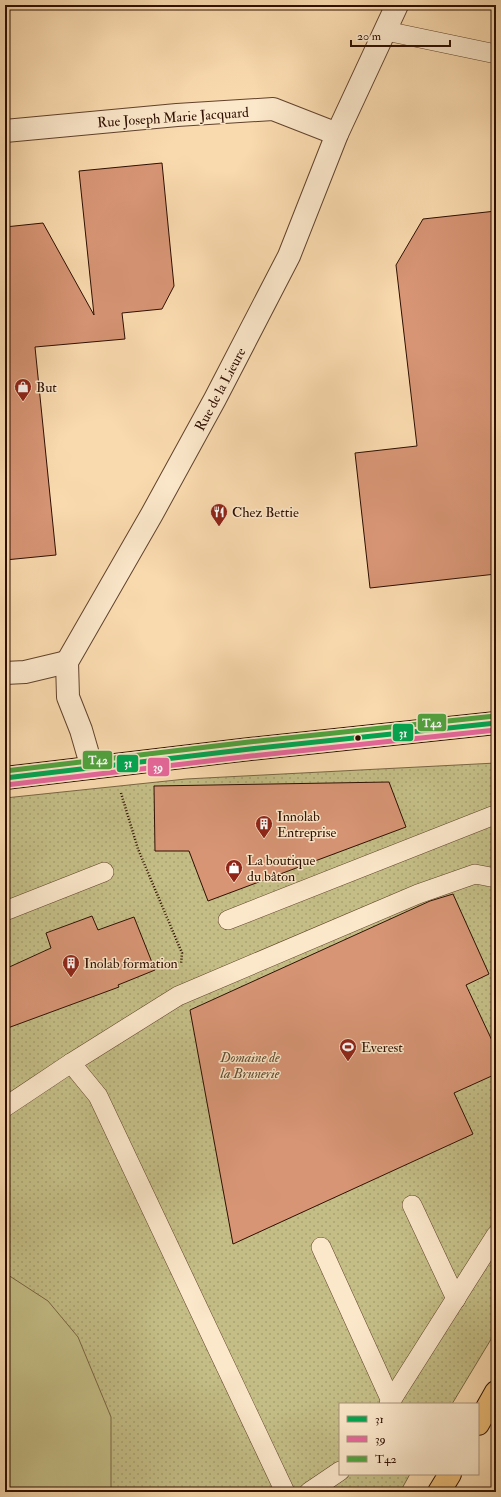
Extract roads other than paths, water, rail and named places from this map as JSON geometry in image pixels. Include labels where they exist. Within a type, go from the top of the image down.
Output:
[{"type":"main road","points":[[5,778],[257,748],[496,723]]},
{"type":"main road","points":[[479,1422],[496,1392]]},
{"type":"main road","points":[[439,1492],[449,1475]]},
{"type":"street","name":"Rue de la Lieure","points":[[67,662],[167,487],[215,399],[289,256],[338,134],[398,5]]},
{"type":"street","name":"Rue Joseph Marie Jacquard","points":[[5,131],[177,115],[272,109],[338,134]]},
{"type":"street","points":[[5,673],[25,672],[67,662],[68,697],[81,730],[92,768]]},
{"type":"lane","points":[[386,31],[496,54]]},
{"type":"lane","points":[[228,920],[495,819]]},
{"type":"lane","points":[[5,911],[104,872]]},
{"type":"lane","points":[[5,1107],[71,1062],[178,996],[418,894],[475,874],[496,878]]},
{"type":"lane","points":[[71,1062],[98,1096],[285,1492]]},
{"type":"lane","points":[[412,1205],[456,1299]]},
{"type":"lane","points":[[390,1402],[496,1235]]},
{"type":"lane","points":[[321,1247],[390,1402]]},
{"type":"lane","points":[[309,1492],[339,1472]]},
{"type":"place","name":"But","points":[[23,402]]},
{"type":"place","name":"Chez Bettie","points":[[219,527]]},
{"type":"place","name":"Innolab Entreprise","points":[[264,839]]},
{"type":"place","name":"La boutique du bâton","points":[[234,883]]},
{"type":"place","name":"Inolab formation","points":[[71,978]]},
{"type":"place","name":"Everest","points":[[348,1062]]},
{"type":"park label","name":"Domaine de la Brunerie","points":[[250,1066]]}]
